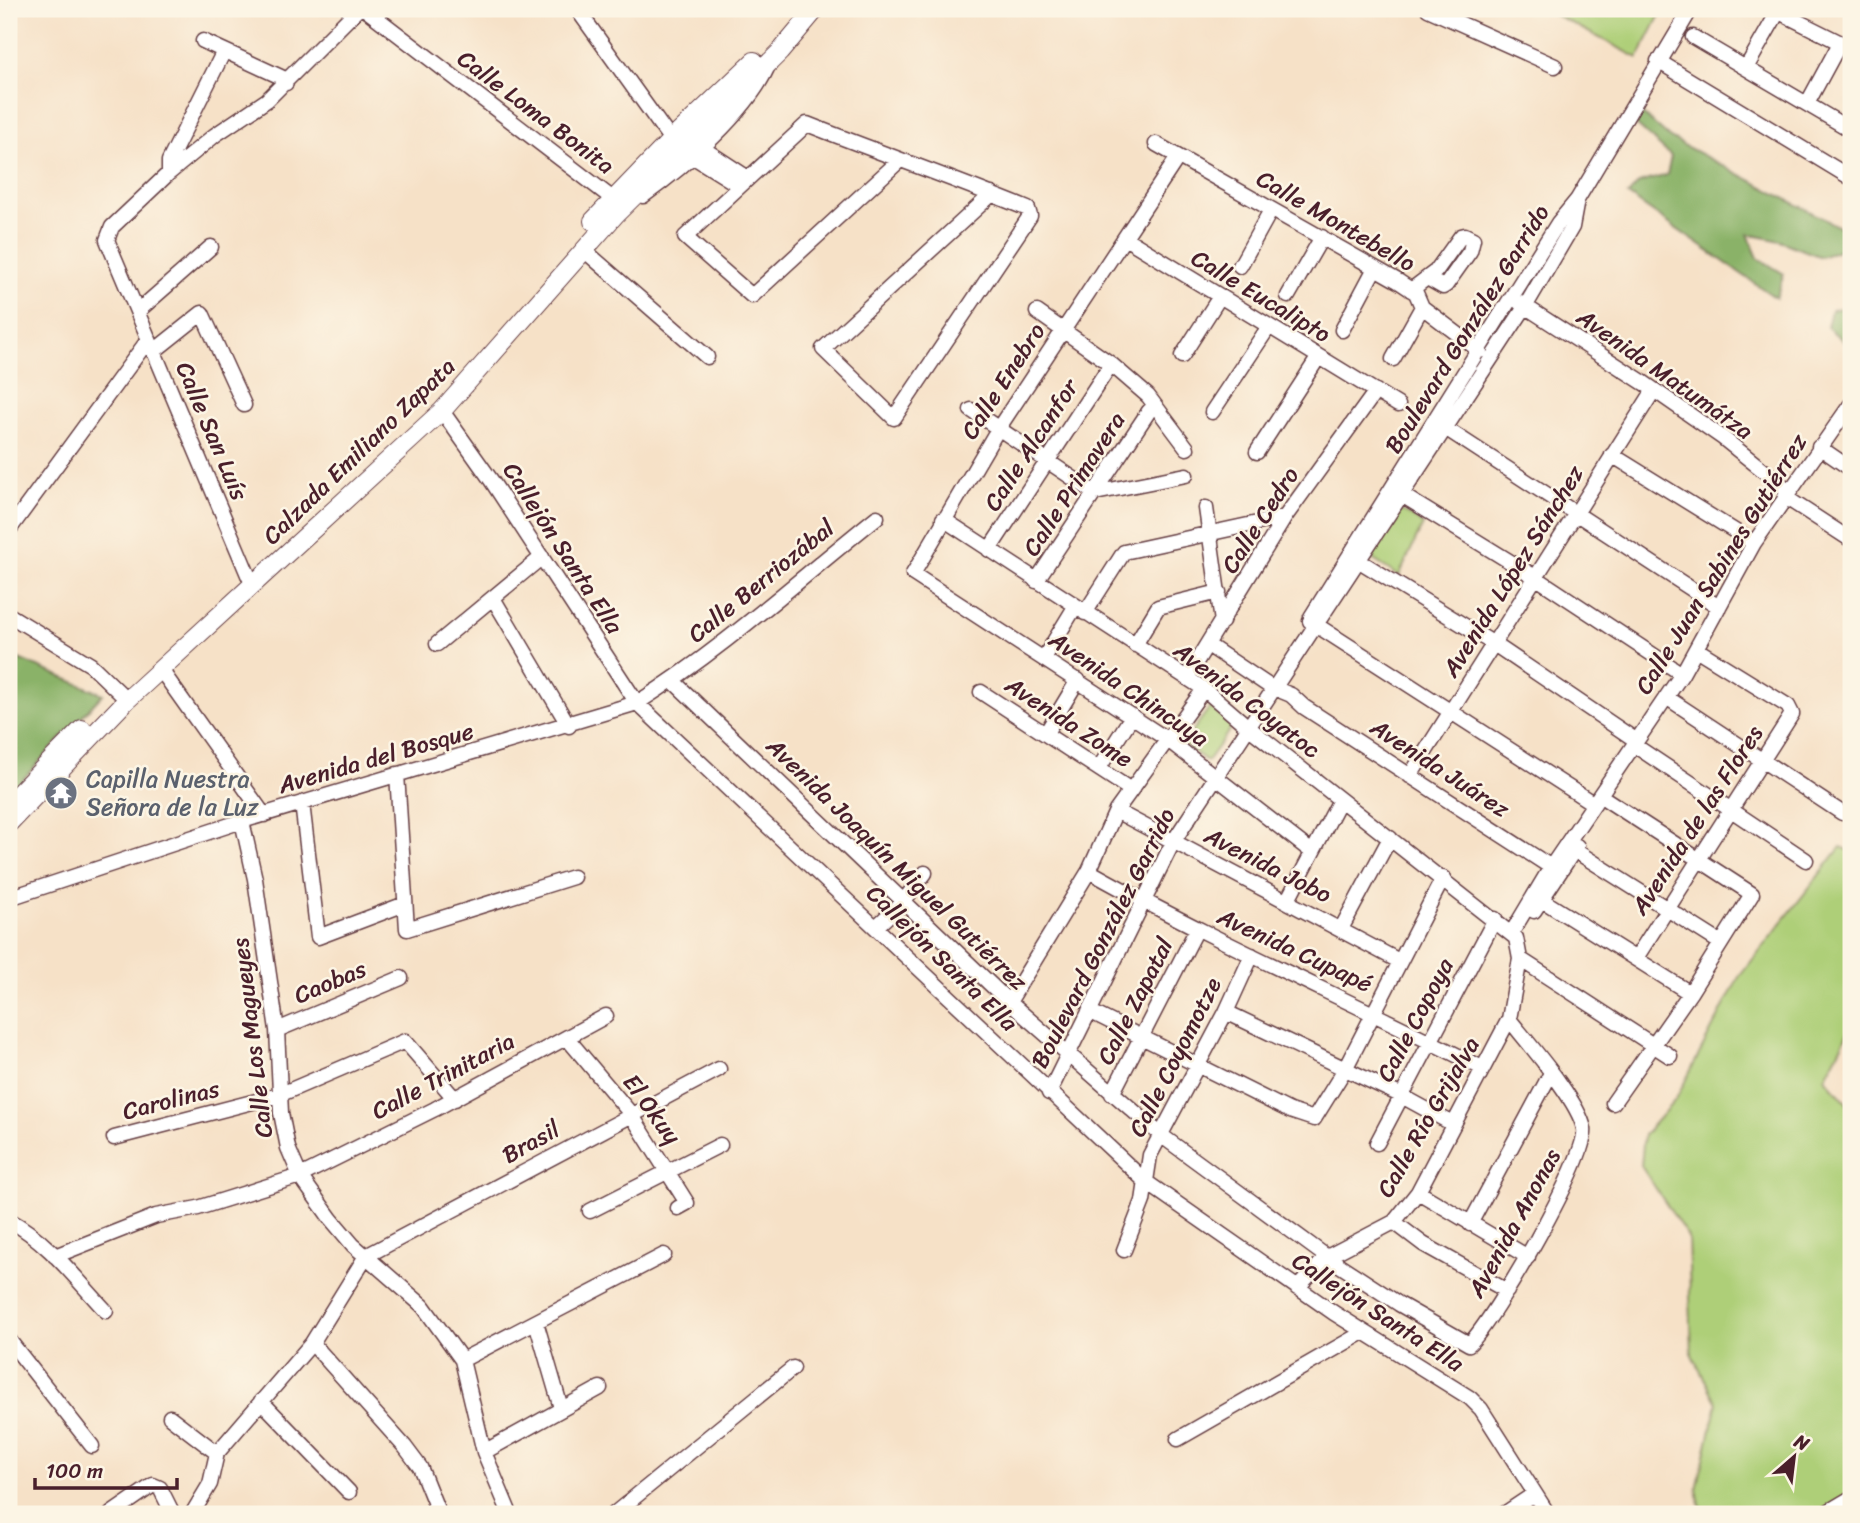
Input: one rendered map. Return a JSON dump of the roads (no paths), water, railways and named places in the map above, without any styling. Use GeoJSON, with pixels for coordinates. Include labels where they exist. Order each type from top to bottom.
{"type":"FeatureCollection","features":[{"type":"Feature","properties":{"kind":"main road","name":"Calzada Emiliano Zapata"},"geometry":{"type":"LineString","coordinates":[[9,803],[43,765],[120,693],[235,596],[410,435],[671,140],[772,44],[801,9]]}},
{"type":"Feature","properties":{"kind":"main road","name":"Calzada Emiliano Zapata"},"geometry":{"type":"LineString","coordinates":[[9,823],[52,775],[162,670],[235,596],[249,578],[410,435],[442,411],[584,250],[614,207],[770,61],[816,9]]}},
{"type":"Feature","properties":{"kind":"street"},"geometry":{"type":"LineString","coordinates":[[169,173],[286,83],[358,9]]}},
{"type":"Feature","properties":{"kind":"street","name":"Calle Loma Bonita"},"geometry":{"type":"LineString","coordinates":[[365,9],[614,207]]}},
{"type":"Feature","properties":{"kind":"street"},"geometry":{"type":"LineString","coordinates":[[577,9],[671,140]]}},
{"type":"Feature","properties":{"kind":"street"},"geometry":{"type":"LineString","coordinates":[[1427,9],[1555,66]]}},
{"type":"Feature","properties":{"kind":"street","name":"Boulevard González Garrido"},"geometry":{"type":"LineString","coordinates":[[1049,1093],[1142,901],[1174,842],[1273,692],[1312,623],[1519,303],[1558,223],[1577,200],[1691,9]]}},
{"type":"Feature","properties":{"kind":"street"},"geometry":{"type":"LineString","coordinates":[[1746,68],[1775,10],[1846,46],[1807,104]]}},
{"type":"Feature","properties":{"kind":"street"},"geometry":{"type":"LineString","coordinates":[[1693,37],[1851,130]]}},
{"type":"Feature","properties":{"kind":"street"},"geometry":{"type":"LineString","coordinates":[[203,41],[281,77],[286,83]]}},
{"type":"Feature","properties":{"kind":"street"},"geometry":{"type":"LineString","coordinates":[[169,173],[169,161],[224,51]]}},
{"type":"Feature","properties":{"kind":"street"},"geometry":{"type":"LineString","coordinates":[[614,207],[672,176],[758,89],[770,61]]}},
{"type":"Feature","properties":{"kind":"street"},"geometry":{"type":"LineString","coordinates":[[1658,61],[1851,178]]}},
{"type":"Feature","properties":{"kind":"street"},"geometry":{"type":"LineString","coordinates":[[899,161],[752,296],[685,237],[807,124],[899,161],[992,194],[1028,209],[1030,216],[894,418],[823,349],[992,194]]}},
{"type":"Feature","properties":{"kind":"street","name":"Calle Montebello"},"geometry":{"type":"LineString","coordinates":[[1156,144],[1411,290],[1421,301],[1422,307],[1480,351]]}},
{"type":"Feature","properties":{"kind":"street"},"geometry":{"type":"LineString","coordinates":[[697,151],[744,182]]}},
{"type":"Feature","properties":{"kind":"street","name":"Calle Enebro"},"geometry":{"type":"LineString","coordinates":[[913,574],[998,429],[1178,157]]}},
{"type":"Feature","properties":{"kind":"street","name":"Calle San Luís"},"geometry":{"type":"LineString","coordinates":[[169,173],[112,227],[107,240],[249,578]]}},
{"type":"Feature","properties":{"kind":"street"},"geometry":{"type":"LineString","coordinates":[[1240,266],[1271,210]]}},
{"type":"Feature","properties":{"kind":"street"},"geometry":{"type":"LineString","coordinates":[[1288,296],[1322,237]]}},
{"type":"Feature","properties":{"kind":"street","name":"Calle Eucalipto"},"geometry":{"type":"LineString","coordinates":[[1125,238],[1268,328],[1398,405]]}},
{"type":"Feature","properties":{"kind":"street"},"geometry":{"type":"LineString","coordinates":[[1411,290],[1423,278],[1429,279],[1457,240]]}},
{"type":"Feature","properties":{"kind":"street"},"geometry":{"type":"LineString","coordinates":[[138,311],[211,247]]}},
{"type":"Feature","properties":{"kind":"street"},"geometry":{"type":"LineString","coordinates":[[584,250],[707,357]]}},
{"type":"Feature","properties":{"kind":"street"},"geometry":{"type":"LineString","coordinates":[[1342,330],[1375,268]]}},
{"type":"Feature","properties":{"kind":"street"},"geometry":{"type":"LineString","coordinates":[[1182,356],[1219,298]]}},
{"type":"Feature","properties":{"kind":"street","name":"Boulevard González Garrido"},"geometry":{"type":"LineString","coordinates":[[1440,425],[1480,351],[1519,303]]}},
{"type":"Feature","properties":{"kind":"street","name":"Avenida Matumátza"},"geometry":{"type":"LineString","coordinates":[[1519,303],[1723,438],[1787,494],[1851,540]]}},
{"type":"Feature","properties":{"kind":"street"},"geometry":{"type":"LineString","coordinates":[[1393,359],[1422,307]]}},
{"type":"Feature","properties":{"kind":"street"},"geometry":{"type":"LineString","coordinates":[[1037,312],[1065,329],[1148,396],[1187,448]]}},
{"type":"Feature","properties":{"kind":"street"},"geometry":{"type":"LineString","coordinates":[[9,530],[151,346],[202,313],[244,405]]}},
{"type":"Feature","properties":{"kind":"street"},"geometry":{"type":"LineString","coordinates":[[1212,412],[1268,328]]}},
{"type":"Feature","properties":{"kind":"street"},"geometry":{"type":"LineString","coordinates":[[1257,452],[1318,358]]}},
{"type":"Feature","properties":{"kind":"street","name":"Calle Alcanfor"},"geometry":{"type":"LineString","coordinates":[[989,550],[1111,364]]}},
{"type":"Feature","properties":{"kind":"street","name":"Avenida López Sánchez"},"geometry":{"type":"LineString","coordinates":[[1410,776],[1654,390]]}},
{"type":"Feature","properties":{"kind":"street","name":"Calle Cedro"},"geometry":{"type":"LineString","coordinates":[[1187,677],[1285,517],[1376,391]]}},
{"type":"Feature","properties":{"kind":"street","name":"Calle Juan Sabines Gutiérrez"},"geometry":{"type":"LineString","coordinates":[[1513,936],[1542,900],[1634,745],[1682,674],[1754,543],[1851,404]]}},
{"type":"Feature","properties":{"kind":"street"},"geometry":{"type":"LineString","coordinates":[[971,410],[1095,493],[1186,475]]}},
{"type":"Feature","properties":{"kind":"street","name":"Callejón Santa Ella"},"geometry":{"type":"LineString","coordinates":[[442,411],[637,703],[1146,1182],[1297,1288],[1470,1398],[1481,1409],[1548,1514]]}},
{"type":"Feature","properties":{"kind":"street","name":"Calle Primavera"},"geometry":{"type":"LineString","coordinates":[[1036,582],[1149,411]]}},
{"type":"Feature","properties":{"kind":"street"},"geometry":{"type":"LineString","coordinates":[[1440,425],[1575,516],[1719,607]]}},
{"type":"Feature","properties":{"kind":"street"},"geometry":{"type":"LineString","coordinates":[[1819,447],[1851,469]]}},
{"type":"Feature","properties":{"kind":"street"},"geometry":{"type":"LineString","coordinates":[[1612,456],[1754,543]]}},
{"type":"Feature","properties":{"kind":"street"},"geometry":{"type":"LineString","coordinates":[[1397,492],[1535,577],[1682,674]]}},
{"type":"Feature","properties":{"kind":"street"},"geometry":{"type":"LineString","coordinates":[[1206,508],[1222,622]]}},
{"type":"Feature","properties":{"kind":"street","name":"Calle Berriozábal"},"geometry":{"type":"LineString","coordinates":[[673,681],[877,517]]}},
{"type":"Feature","properties":{"kind":"street"},"geometry":{"type":"LineString","coordinates":[[1044,658],[1124,552],[1285,517]]}},
{"type":"Feature","properties":{"kind":"street","name":"Avenida Coyatoc"},"geometry":{"type":"LineString","coordinates":[[943,519],[1204,689],[1248,727],[1495,919],[1513,936]]}},
{"type":"Feature","properties":{"kind":"street"},"geometry":{"type":"LineString","coordinates":[[437,644],[542,557]]}},
{"type":"Feature","properties":{"kind":"street"},"geometry":{"type":"LineString","coordinates":[[1355,558],[1494,644],[1634,745],[1806,860]]}},
{"type":"Feature","properties":{"kind":"street","name":"Avenida Chincuya"},"geometry":{"type":"LineString","coordinates":[[913,574],[1168,740],[1312,852]]}},
{"type":"Feature","properties":{"kind":"street"},"geometry":{"type":"LineString","coordinates":[[1135,645],[1158,607],[1219,592]]}},
{"type":"Feature","properties":{"kind":"street"},"geometry":{"type":"LineString","coordinates":[[494,598],[569,726]]}},
{"type":"Feature","properties":{"kind":"street"},"geometry":{"type":"LineString","coordinates":[[9,615],[91,665],[120,693]]}},
{"type":"Feature","properties":{"kind":"street"},"geometry":{"type":"LineString","coordinates":[[1312,623],[1752,894],[1690,993],[1614,1103]]}},
{"type":"Feature","properties":{"kind":"street","name":"Avenida Juárez"},"geometry":{"type":"LineString","coordinates":[[1208,645],[1287,702],[1304,707],[1551,867]]}},
{"type":"Feature","properties":{"kind":"street","name":"Avenida de las Flores"},"geometry":{"type":"LineString","coordinates":[[1636,958],[1792,714],[1788,706],[1696,649]]}},
{"type":"Feature","properties":{"kind":"street"},"geometry":{"type":"LineString","coordinates":[[162,670],[264,815]]}},
{"type":"Feature","properties":{"kind":"street"},"geometry":{"type":"LineString","coordinates":[[1046,733],[1078,680]]}},
{"type":"Feature","properties":{"kind":"street","name":"Avenida del Bosque"},"geometry":{"type":"LineString","coordinates":[[9,898],[243,821],[569,726],[637,703],[673,681]]}},
{"type":"Feature","properties":{"kind":"street","name":"Avenida Joaquín Miguel Gutiérrez"},"geometry":{"type":"LineString","coordinates":[[673,681],[1009,1002],[1162,1136],[1328,1257],[1399,1304],[1469,1344]]}},
{"type":"Feature","properties":{"kind":"street"},"geometry":{"type":"LineString","coordinates":[[1009,1002],[1089,871],[1116,811],[1204,689]]}},
{"type":"Feature","properties":{"kind":"street","name":"Avenida Zome"},"geometry":{"type":"LineString","coordinates":[[981,692],[1131,790]]}},
{"type":"Feature","properties":{"kind":"street"},"geometry":{"type":"LineString","coordinates":[[1666,697],[1842,813]]}},
{"type":"Feature","properties":{"kind":"street"},"geometry":{"type":"LineString","coordinates":[[1099,768],[1132,716]]}},
{"type":"Feature","properties":{"kind":"street"},"geometry":{"type":"LineString","coordinates":[[397,774],[407,929],[573,877]]}},
{"type":"Feature","properties":{"kind":"street"},"geometry":{"type":"LineString","coordinates":[[1287,901],[1340,800]]}},
{"type":"Feature","properties":{"kind":"street","name":"Calle Juan Sabines Gutiérrez"},"geometry":{"type":"LineString","coordinates":[[1513,936],[1551,867],[1600,802]]}},
{"type":"Feature","properties":{"kind":"street"},"geometry":{"type":"LineString","coordinates":[[302,803],[318,937],[405,904]]}},
{"type":"Feature","properties":{"kind":"street","name":"Avenida Jobo"},"geometry":{"type":"LineString","coordinates":[[1116,811],[1399,961]]}},
{"type":"Feature","properties":{"kind":"street","name":"Calle Los Magueyes"},"geometry":{"type":"LineString","coordinates":[[243,821],[255,879],[277,1030],[283,1130],[300,1176],[331,1219],[366,1256],[423,1306],[462,1360],[484,1452],[510,1514]]}},
{"type":"Feature","properties":{"kind":"street"},"geometry":{"type":"LineString","coordinates":[[1342,929],[1390,838]]}},
{"type":"Feature","properties":{"kind":"street"},"geometry":{"type":"LineString","coordinates":[[1574,850],[1721,943]]}},
{"type":"Feature","properties":{"kind":"street","name":"Avenida Cupapé"},"geometry":{"type":"LineString","coordinates":[[1089,871],[1197,929],[1373,1011],[1482,1068]]}},
{"type":"Feature","properties":{"kind":"street"},"geometry":{"type":"LineString","coordinates":[[877,926],[903,902],[925,873]]}},
{"type":"Feature","properties":{"kind":"street"},"geometry":{"type":"LineString","coordinates":[[1089,1011],[1290,1111],[1314,1119],[1345,1069],[1443,878]]}},
{"type":"Feature","properties":{"kind":"street"},"geometry":{"type":"LineString","coordinates":[[1542,900],[1690,993]]}},
{"type":"Feature","properties":{"kind":"street","name":"Calle Copoya"},"geometry":{"type":"LineString","coordinates":[[1377,1143],[1495,919]]}},
{"type":"Feature","properties":{"kind":"street","name":"Calle Zapatal"},"geometry":{"type":"LineString","coordinates":[[1112,1094],[1197,929]]}},
{"type":"Feature","properties":{"kind":"street"},"geometry":{"type":"LineString","coordinates":[[1513,936],[1520,959],[1670,1056]]}},
{"type":"Feature","properties":{"kind":"street","name":"Calle Coyomotze"},"geometry":{"type":"LineString","coordinates":[[1124,1250],[1139,1212],[1150,1155],[1226,1012],[1252,955]]}},
{"type":"Feature","properties":{"kind":"street","name":"Calle Río Grijalva"},"geometry":{"type":"LineString","coordinates":[[1297,1288],[1328,1257],[1394,1222],[1418,1192],[1509,1019],[1515,1002],[1520,959]]}},
{"type":"Feature","properties":{"kind":"street","name":"Caobas"},"geometry":{"type":"LineString","coordinates":[[277,1030],[401,978]]}},
{"type":"Feature","properties":{"kind":"street"},"geometry":{"type":"LineString","coordinates":[[1226,1012],[1400,1095],[1453,1124]]}},
{"type":"Feature","properties":{"kind":"street","name":"Calle Trinitaria"},"geometry":{"type":"LineString","coordinates":[[55,1256],[156,1216],[198,1208],[300,1176],[455,1099],[606,1016]]}},
{"type":"Feature","properties":{"kind":"street"},"geometry":{"type":"LineString","coordinates":[[1470,1224],[1551,1073],[1509,1019]]}},
{"type":"Feature","properties":{"kind":"street","name":"El Okuy"},"geometry":{"type":"LineString","coordinates":[[567,1038],[631,1114],[687,1203],[678,1209]]}},
{"type":"Feature","properties":{"kind":"street","name":"Carolinas"},"geometry":{"type":"LineString","coordinates":[[114,1138],[279,1095],[405,1041],[455,1099]]}},
{"type":"Feature","properties":{"kind":"street","name":"Brasil"},"geometry":{"type":"LineString","coordinates":[[366,1256],[719,1069]]}},
{"type":"Feature","properties":{"kind":"street","name":"Avenida Anonas"},"geometry":{"type":"LineString","coordinates":[[1469,1344],[1528,1257],[1584,1142],[1581,1119],[1551,1073]]}},
{"type":"Feature","properties":{"kind":"street"},"geometry":{"type":"LineString","coordinates":[[590,1211],[720,1145]]}},
{"type":"Feature","properties":{"kind":"street"},"geometry":{"type":"LineString","coordinates":[[1418,1192],[1528,1257]]}},
{"type":"Feature","properties":{"kind":"street"},"geometry":{"type":"LineString","coordinates":[[9,1220],[25,1228],[55,1256],[106,1311]]}},
{"type":"Feature","properties":{"kind":"street"},"geometry":{"type":"LineString","coordinates":[[1394,1222],[1423,1244],[1507,1291]]}},
{"type":"Feature","properties":{"kind":"street"},"geometry":{"type":"LineString","coordinates":[[462,1360],[664,1255]]}},
{"type":"Feature","properties":{"kind":"street"},"geometry":{"type":"LineString","coordinates":[[192,1514],[210,1484],[217,1454],[312,1343],[366,1256]]}},
{"type":"Feature","properties":{"kind":"street"},"geometry":{"type":"LineString","coordinates":[[536,1322],[561,1408]]}},
{"type":"Feature","properties":{"kind":"street"},"geometry":{"type":"LineString","coordinates":[[1178,1439],[1364,1332]]}},
{"type":"Feature","properties":{"kind":"street"},"geometry":{"type":"LineString","coordinates":[[9,1340],[92,1446]]}},
{"type":"Feature","properties":{"kind":"street"},"geometry":{"type":"LineString","coordinates":[[312,1343],[420,1467],[439,1514]]}},
{"type":"Feature","properties":{"kind":"street"},"geometry":{"type":"LineString","coordinates":[[614,1514],[793,1368]]}},
{"type":"Feature","properties":{"kind":"street"},"geometry":{"type":"LineString","coordinates":[[484,1452],[600,1388]]}},
{"type":"Feature","properties":{"kind":"street"},"geometry":{"type":"LineString","coordinates":[[261,1401],[349,1492]]}},
{"type":"Feature","properties":{"kind":"street"},"geometry":{"type":"LineString","coordinates":[[170,1417],[217,1454]]}},
{"type":"Feature","properties":{"kind":"street"},"geometry":{"type":"LineString","coordinates":[[111,1514],[153,1485],[160,1488],[173,1514]]}},
{"type":"Feature","properties":{"kind":"street"},"geometry":{"type":"LineString","coordinates":[[1504,1514],[1535,1494]]}},
{"type":"Feature","properties":{"kind":"street"},"geometry":{"type":"LineString","coordinates":[[1824,1514],[1851,1498]]}},
{"type":"Feature","properties":{"kind":"place","name":"Capilla Nuestra Señora de la Luz"},"geometry":{"type":"Point","coordinates":[61,793]}}]}
